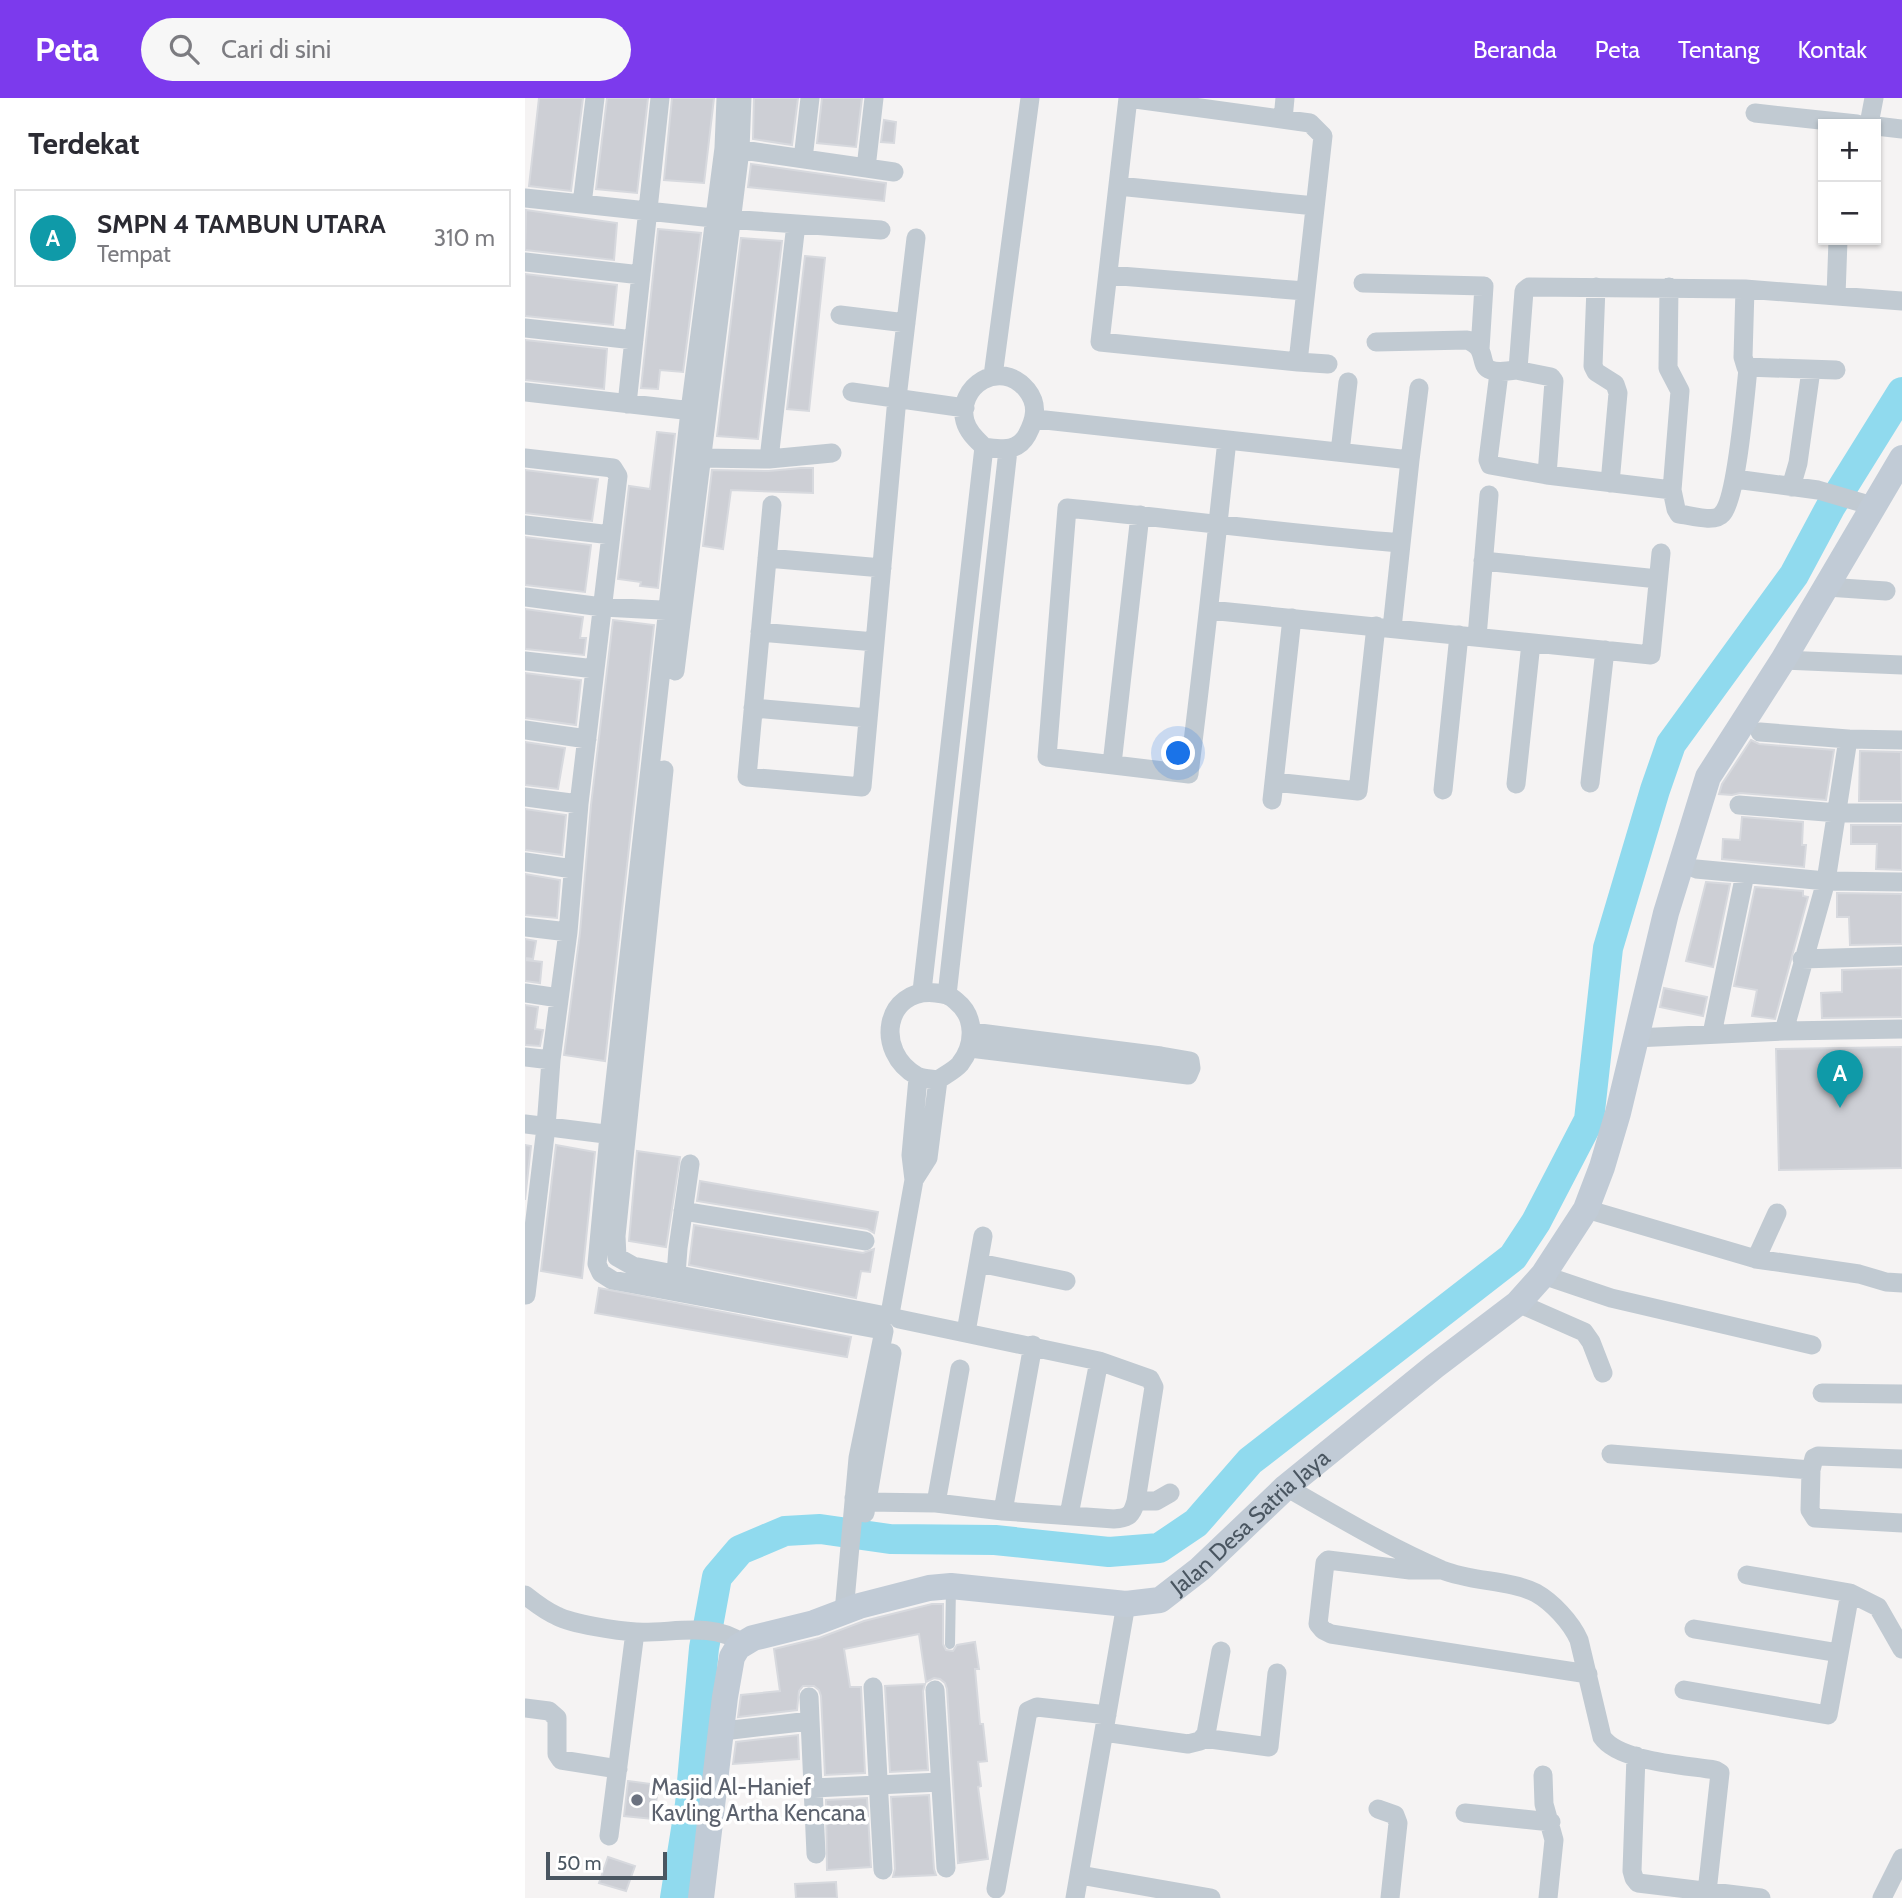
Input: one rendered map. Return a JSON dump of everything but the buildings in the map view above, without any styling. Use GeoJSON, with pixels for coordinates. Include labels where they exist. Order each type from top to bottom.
{"type":"FeatureCollection","features":[{"type":"Feature","properties":{"kind":"street"},"geometry":{"type":"LineString","coordinates":[[582,204],[594,98]]}},
{"type":"Feature","properties":{"kind":"street"},"geometry":{"type":"LineString","coordinates":[[628,404],[660,98]]}},
{"type":"Feature","properties":{"kind":"street"},"geometry":{"type":"LineString","coordinates":[[726,98],[732,149]]}},
{"type":"Feature","properties":{"kind":"street"},"geometry":{"type":"LineString","coordinates":[[742,98],[703,318],[698,412],[618,1135],[596,1259],[601,1273],[612,1280],[676,1283],[890,1323],[966,1332],[1099,1361],[1150,1379],[1154,1383],[1136,1501],[1132,1513],[1125,1518],[1003,1511],[936,1503],[859,1506]]}},
{"type":"Feature","properties":{"kind":"street"},"geometry":{"type":"LineString","coordinates":[[803,159],[810,98]]}},
{"type":"Feature","properties":{"kind":"street"},"geometry":{"type":"LineString","coordinates":[[866,168],[874,98]]}},
{"type":"Feature","properties":{"kind":"street"},"geometry":{"type":"LineString","coordinates":[[993,376],[1030,98]]}},
{"type":"Feature","properties":{"kind":"street"},"geometry":{"type":"LineString","coordinates":[[1298,362],[1323,136],[1310,123],[1128,98],[1100,342],[1298,362],[1328,364]]}},
{"type":"Feature","properties":{"kind":"street"},"geometry":{"type":"LineString","coordinates":[[1283,119],[1285,98]]}},
{"type":"Feature","properties":{"kind":"street"},"geometry":{"type":"LineString","coordinates":[[1870,119],[1874,98]]}},
{"type":"Feature","properties":{"kind":"street"},"geometry":{"type":"LineString","coordinates":[[1755,113],[1818,120]]}},
{"type":"Feature","properties":{"kind":"street"},"geometry":{"type":"LineString","coordinates":[[1881,127],[1902,129]]}},
{"type":"Feature","properties":{"kind":"street"},"geometry":{"type":"LineString","coordinates":[[732,149],[894,172]]}},
{"type":"Feature","properties":{"kind":"street"},"geometry":{"type":"LineString","coordinates":[[1118,186],[1315,206]]}},
{"type":"Feature","properties":{"kind":"street"},"geometry":{"type":"LineString","coordinates":[[525,198],[722,218],[881,230]]}},
{"type":"Feature","properties":{"kind":"street"},"geometry":{"type":"LineString","coordinates":[[769,459],[796,224]]}},
{"type":"Feature","properties":{"kind":"street"},"geometry":{"type":"LineString","coordinates":[[772,505],[747,777],[862,787],[897,398],[916,238]]}},
{"type":"Feature","properties":{"kind":"street"},"geometry":{"type":"LineString","coordinates":[[1836,296],[1838,245]]}},
{"type":"Feature","properties":{"kind":"street"},"geometry":{"type":"LineString","coordinates":[[525,262],[641,275]]}},
{"type":"Feature","properties":{"kind":"street"},"geometry":{"type":"LineString","coordinates":[[1108,275],[1305,291]]}},
{"type":"Feature","properties":{"kind":"street"},"geometry":{"type":"LineString","coordinates":[[1363,283],[1484,286],[1480,349],[1484,366],[1487,370],[1551,377],[1553,381],[1547,475]]}},
{"type":"Feature","properties":{"kind":"street"},"geometry":{"type":"LineString","coordinates":[[1507,372],[1518,369],[1525,289],[1529,287],[1745,289],[1902,301]]}},
{"type":"Feature","properties":{"kind":"street"},"geometry":{"type":"LineString","coordinates":[[1595,287],[1593,366],[1596,372],[1615,384],[1618,390],[1609,484]]}},
{"type":"Feature","properties":{"kind":"street"},"geometry":{"type":"LineString","coordinates":[[1669,287],[1668,368],[1681,391],[1672,490],[1674,504],[1679,514],[1715,518],[1724,513],[1735,479],[1748,369],[1742,357],[1745,289]]}},
{"type":"Feature","properties":{"kind":"street"},"geometry":{"type":"LineString","coordinates":[[839,315],[907,323]]}},
{"type":"Feature","properties":{"kind":"street"},"geometry":{"type":"LineString","coordinates":[[525,328],[634,340]]}},
{"type":"Feature","properties":{"kind":"street"},"geometry":{"type":"LineString","coordinates":[[1376,342],[1467,340],[1476,343],[1480,349]]}},
{"type":"Feature","properties":{"kind":"street"},"geometry":{"type":"LineString","coordinates":[[1748,369],[1836,370]]}},
{"type":"Feature","properties":{"kind":"street"},"geometry":{"type":"LineString","coordinates":[[1791,487],[1798,463],[1811,370]]}},
{"type":"Feature","properties":{"kind":"street"},"geometry":{"type":"LineString","coordinates":[[1507,372],[1489,463],[1493,467],[1672,490]]}},
{"type":"Feature","properties":{"kind":"street"},"geometry":{"type":"LineString","coordinates":[[993,376],[1018,379],[1032,397],[1036,419],[1023,443],[1008,450],[984,447],[971,434],[964,419],[966,398],[981,380],[993,376]]}},
{"type":"Feature","properties":{"kind":"street"},"geometry":{"type":"LineString","coordinates":[[1340,453],[1349,382]]}},
{"type":"Feature","properties":{"kind":"street"},"geometry":{"type":"LineString","coordinates":[[1292,618],[1273,791],[1358,791],[1384,627],[1401,543],[1419,388]]}},
{"type":"Feature","properties":{"kind":"street"},"geometry":{"type":"LineString","coordinates":[[525,392],[698,412]]}},
{"type":"Feature","properties":{"kind":"street"},"geometry":{"type":"LineString","coordinates":[[852,392],[965,408]]}},
{"type":"Feature","properties":{"kind":"street"},"geometry":{"type":"LineString","coordinates":[[676,610],[701,458],[698,412]]}},
{"type":"Feature","properties":{"kind":"street"},"geometry":{"type":"LineString","coordinates":[[1036,419],[1410,460]]}},
{"type":"Feature","properties":{"kind":"street"},"geometry":{"type":"LineString","coordinates":[[1227,440],[1218,525],[1209,610],[1189,774],[1047,757],[1067,508],[1140,515],[1218,525],[1309,536],[1401,543]]}},
{"type":"Feature","properties":{"kind":"street"},"geometry":{"type":"LineString","coordinates":[[922,991],[984,447]]}},
{"type":"Feature","properties":{"kind":"street"},"geometry":{"type":"LineString","coordinates":[[947,995],[1008,450]]}},
{"type":"Feature","properties":{"kind":"street"},"geometry":{"type":"LineString","coordinates":[[701,458],[769,459],[832,453]]}},
{"type":"Feature","properties":{"kind":"street"},"geometry":{"type":"LineString","coordinates":[[525,458],[615,469],[618,476],[579,804],[568,932],[551,1059],[546,1127],[526,1295]]}},
{"type":"Feature","properties":{"kind":"street","name":"Jalan Desa Satria Jaya"},"geometry":{"type":"LineString","coordinates":[[734,1638],[929,1588],[951,1586],[1126,1604],[1152,1602],[1179,1588],[1286,1486],[1518,1303],[1543,1275],[1586,1209],[1602,1167],[1618,1113],[1670,899],[1708,777],[1783,660],[1902,458]]}},
{"type":"Feature","properties":{"kind":"street"},"geometry":{"type":"LineString","coordinates":[[1735,479],[1818,491],[1873,506]]}},
{"type":"Feature","properties":{"kind":"street"},"geometry":{"type":"LineString","coordinates":[[1443,790],[1483,561],[1489,495]]}},
{"type":"Feature","properties":{"kind":"street"},"geometry":{"type":"LineString","coordinates":[[1112,764],[1140,515]]}},
{"type":"Feature","properties":{"kind":"street"},"geometry":{"type":"LineString","coordinates":[[525,525],[611,535]]}},
{"type":"Feature","properties":{"kind":"street"},"geometry":{"type":"LineString","coordinates":[[1209,610],[1651,655],[1661,553]]}},
{"type":"Feature","properties":{"kind":"street"},"geometry":{"type":"LineString","coordinates":[[767,558],[882,568]]}},
{"type":"Feature","properties":{"kind":"street"},"geometry":{"type":"LineString","coordinates":[[1483,561],[1658,579]]}},
{"type":"Feature","properties":{"kind":"street"},"geometry":{"type":"LineString","coordinates":[[1827,587],[1886,591]]}},
{"type":"Feature","properties":{"kind":"street"},"geometry":{"type":"LineString","coordinates":[[525,597],[602,607],[676,610]]}},
{"type":"Feature","properties":{"kind":"street"},"geometry":{"type":"LineString","coordinates":[[760,632],[875,642]]}},
{"type":"Feature","properties":{"kind":"street"},"geometry":{"type":"LineString","coordinates":[[1516,785],[1531,643]]}},
{"type":"Feature","properties":{"kind":"street"},"geometry":{"type":"LineString","coordinates":[[1590,782],[1605,650]]}},
{"type":"Feature","properties":{"kind":"street"},"geometry":{"type":"LineString","coordinates":[[1783,660],[1902,665]]}},
{"type":"Feature","properties":{"kind":"street"},"geometry":{"type":"LineString","coordinates":[[525,661],[595,669]]}},
{"type":"Feature","properties":{"kind":"street"},"geometry":{"type":"LineString","coordinates":[[753,708],[868,718]]}},
{"type":"Feature","properties":{"kind":"street"},"geometry":{"type":"LineString","coordinates":[[525,730],[587,739]]}},
{"type":"Feature","properties":{"kind":"street"},"geometry":{"type":"LineString","coordinates":[[1760,732],[1902,740]]}},
{"type":"Feature","properties":{"kind":"street"},"geometry":{"type":"LineString","coordinates":[[1784,1031],[1802,958],[1826,881],[1848,738]]}},
{"type":"Feature","properties":{"kind":"street"},"geometry":{"type":"LineString","coordinates":[[525,797],[579,804]]}},
{"type":"Feature","properties":{"kind":"street"},"geometry":{"type":"LineString","coordinates":[[1739,805],[1838,813],[1902,813]]}},
{"type":"Feature","properties":{"kind":"street"},"geometry":{"type":"LineString","coordinates":[[525,862],[573,869]]}},
{"type":"Feature","properties":{"kind":"street"},"geometry":{"type":"LineString","coordinates":[[1696,869],[1826,881],[1902,882]]}},
{"type":"Feature","properties":{"kind":"street"},"geometry":{"type":"LineString","coordinates":[[1712,1034],[1745,874]]}},
{"type":"Feature","properties":{"kind":"street"},"geometry":{"type":"LineString","coordinates":[[525,927],[568,932]]}},
{"type":"Feature","properties":{"kind":"street"},"geometry":{"type":"LineString","coordinates":[[1802,958],[1902,956]]}},
{"type":"Feature","properties":{"kind":"street"},"geometry":{"type":"LineString","coordinates":[[922,991],[947,995],[958,1002],[967,1014],[971,1040],[959,1066],[938,1080],[918,1078],[898,1060],[889,1042],[889,1023],[899,1005],[922,991]]}},
{"type":"Feature","properties":{"kind":"street"},"geometry":{"type":"LineString","coordinates":[[525,993],[559,998]]}},
{"type":"Feature","properties":{"kind":"street"},"geometry":{"type":"LineString","coordinates":[[1635,1038],[1902,1029]]}},
{"type":"Feature","properties":{"kind":"street"},"geometry":{"type":"LineString","coordinates":[[971,1040],[1161,1056],[1190,1061],[1191,1068],[1188,1075],[971,1040]]}},
{"type":"Feature","properties":{"kind":"street"},"geometry":{"type":"LineString","coordinates":[[525,1057],[551,1059]]}},
{"type":"Feature","properties":{"kind":"street"},"geometry":{"type":"LineString","coordinates":[[851,1609],[859,1506],[914,1180],[911,1155],[918,1078]]}},
{"type":"Feature","properties":{"kind":"street"},"geometry":{"type":"LineString","coordinates":[[914,1180],[928,1158],[938,1080]]}},
{"type":"Feature","properties":{"kind":"street"},"geometry":{"type":"LineString","coordinates":[[525,1124],[618,1135]]}},
{"type":"Feature","properties":{"kind":"street"},"geometry":{"type":"LineString","coordinates":[[618,1135],[615,1243],[617,1256],[621,1261],[676,1283]]}},
{"type":"Feature","properties":{"kind":"street"},"geometry":{"type":"LineString","coordinates":[[676,1283],[690,1164]]}},
{"type":"Feature","properties":{"kind":"street"},"geometry":{"type":"LineString","coordinates":[[1586,1209],[1756,1258],[1902,1283]]}},
{"type":"Feature","properties":{"kind":"street"},"geometry":{"type":"LineString","coordinates":[[683,1211],[865,1241]]}},
{"type":"Feature","properties":{"kind":"street"},"geometry":{"type":"LineString","coordinates":[[1756,1258],[1777,1213]]}},
{"type":"Feature","properties":{"kind":"street"},"geometry":{"type":"LineString","coordinates":[[966,1332],[983,1236]]}},
{"type":"Feature","properties":{"kind":"street"},"geometry":{"type":"LineString","coordinates":[[612,1280],[621,1261]]}},
{"type":"Feature","properties":{"kind":"street"},"geometry":{"type":"LineString","coordinates":[[979,1263],[1066,1281]]}},
{"type":"Feature","properties":{"kind":"street"},"geometry":{"type":"LineString","coordinates":[[1543,1275],[1612,1298],[1812,1345]]}},
{"type":"Feature","properties":{"kind":"street"},"geometry":{"type":"LineString","coordinates":[[1518,1303],[1584,1332],[1604,1373]]}},
{"type":"Feature","properties":{"kind":"street"},"geometry":{"type":"LineString","coordinates":[[1003,1511],[1033,1345]]}},
{"type":"Feature","properties":{"kind":"street"},"geometry":{"type":"LineString","coordinates":[[1069,1515],[1099,1361]]}},
{"type":"Feature","properties":{"kind":"street"},"geometry":{"type":"LineString","coordinates":[[936,1503],[960,1369]]}},
{"type":"Feature","properties":{"kind":"street"},"geometry":{"type":"LineString","coordinates":[[1822,1393],[1902,1394]]}},
{"type":"Feature","properties":{"kind":"street"},"geometry":{"type":"LineString","coordinates":[[1611,1454],[1811,1470]]}},
{"type":"Feature","properties":{"kind":"street"},"geometry":{"type":"LineString","coordinates":[[1902,1459],[1814,1458],[1809,1510],[1815,1518],[1902,1523]]}},
{"type":"Feature","properties":{"kind":"street"},"geometry":{"type":"LineString","coordinates":[[1286,1486],[1355,1526],[1441,1569],[1483,1582],[1524,1588],[1539,1595],[1576,1632],[1602,1737],[1607,1745],[1614,1750],[1636,1756],[1716,1770],[1720,1773],[1707,1892]]}},
{"type":"Feature","properties":{"kind":"street"},"geometry":{"type":"LineString","coordinates":[[1136,1501],[1156,1501],[1170,1493]]}},
{"type":"Feature","properties":{"kind":"street"},"geometry":{"type":"LineString","coordinates":[[1441,1569],[1410,1570],[1328,1560],[1325,1563],[1318,1624],[1331,1633],[1588,1674]]}},
{"type":"Feature","properties":{"kind":"street"},"geometry":{"type":"LineString","coordinates":[[1747,1575],[1850,1593],[1878,1607],[1902,1649]]}},
{"type":"Feature","properties":{"kind":"street"},"geometry":{"type":"LineString","coordinates":[[1684,1690],[1828,1715],[1850,1593]]}},
{"type":"Feature","properties":{"kind":"street"},"geometry":{"type":"LineString","coordinates":[[525,1595],[559,1618],[635,1632],[696,1630],[734,1638],[701,1898]]}},
{"type":"Feature","properties":{"kind":"street"},"geometry":{"type":"LineString","coordinates":[[1075,1898],[1126,1604]]}},
{"type":"Feature","properties":{"kind":"street"},"geometry":{"type":"LineString","coordinates":[[1694,1629],[1839,1653]]}},
{"type":"Feature","properties":{"kind":"street"},"geometry":{"type":"LineString","coordinates":[[609,1836],[635,1632]]}},
{"type":"Feature","properties":{"kind":"street"},"geometry":{"type":"LineString","coordinates":[[996,1889],[1027,1713],[1037,1707],[1188,1744],[1197,1742],[1206,1734],[1221,1651]]}},
{"type":"Feature","properties":{"kind":"street"},"geometry":{"type":"LineString","coordinates":[[1203,1738],[1269,1747],[1276,1673]]}},
{"type":"Feature","properties":{"kind":"street"},"geometry":{"type":"LineString","coordinates":[[873,1688],[883,1870]]}},
{"type":"Feature","properties":{"kind":"street"},"geometry":{"type":"LineString","coordinates":[[935,1690],[946,1868]]}},
{"type":"Feature","properties":{"kind":"street"},"geometry":{"type":"LineString","coordinates":[[809,1697],[816,1854]]}},
{"type":"Feature","properties":{"kind":"street"},"geometry":{"type":"LineString","coordinates":[[525,1708],[549,1711],[557,1718],[557,1754],[561,1760],[618,1769]]}},
{"type":"Feature","properties":{"kind":"street"},"geometry":{"type":"LineString","coordinates":[[723,1731],[810,1721]]}},
{"type":"Feature","properties":{"kind":"street"},"geometry":{"type":"LineString","coordinates":[[1636,1756],[1634,1878],[1638,1883],[1761,1898]]}},
{"type":"Feature","properties":{"kind":"street"},"geometry":{"type":"LineString","coordinates":[[1543,1776],[1544,1804],[1551,1822],[1554,1846],[1548,1898]]}},
{"type":"Feature","properties":{"kind":"street"},"geometry":{"type":"LineString","coordinates":[[814,1788],[940,1782]]}},
{"type":"Feature","properties":{"kind":"street"},"geometry":{"type":"LineString","coordinates":[[1378,1809],[1395,1815],[1398,1824],[1390,1898]]}},
{"type":"Feature","properties":{"kind":"street"},"geometry":{"type":"LineString","coordinates":[[1465,1813],[1551,1822]]}},
{"type":"Feature","properties":{"kind":"street"},"geometry":{"type":"LineString","coordinates":[[1882,1898],[1902,1858]]}},
{"type":"Feature","properties":{"kind":"street"},"geometry":{"type":"LineString","coordinates":[[1080,1875],[1211,1898]]}},
{"type":"Feature","properties":{"kind":"lane"},"geometry":{"type":"LineString","coordinates":[[950,1644],[951,1586]]}},
{"type":"Feature","properties":{"kind":"waterway"},"geometry":{"type":"LineString","coordinates":[[675,1898],[690,1804],[704,1648],[717,1577],[740,1550],[785,1531],[820,1529],[890,1539],[995,1540],[1109,1552],[1159,1548],[1196,1523],[1250,1461],[1513,1257],[1536,1222],[1589,1120],[1608,948],[1671,744],[1794,575],[1831,506],[1902,392]]}},
{"type":"Feature","properties":{"kind":"place","name":"SMPN 4 TAMBUN UTARA"},"geometry":{"type":"Point","coordinates":[1840,1108]}},
{"type":"Feature","properties":{"kind":"place","name":"Masjid Al-Hanief Kavling Artha Kencana"},"geometry":{"type":"Point","coordinates":[637,1800]}}]}
